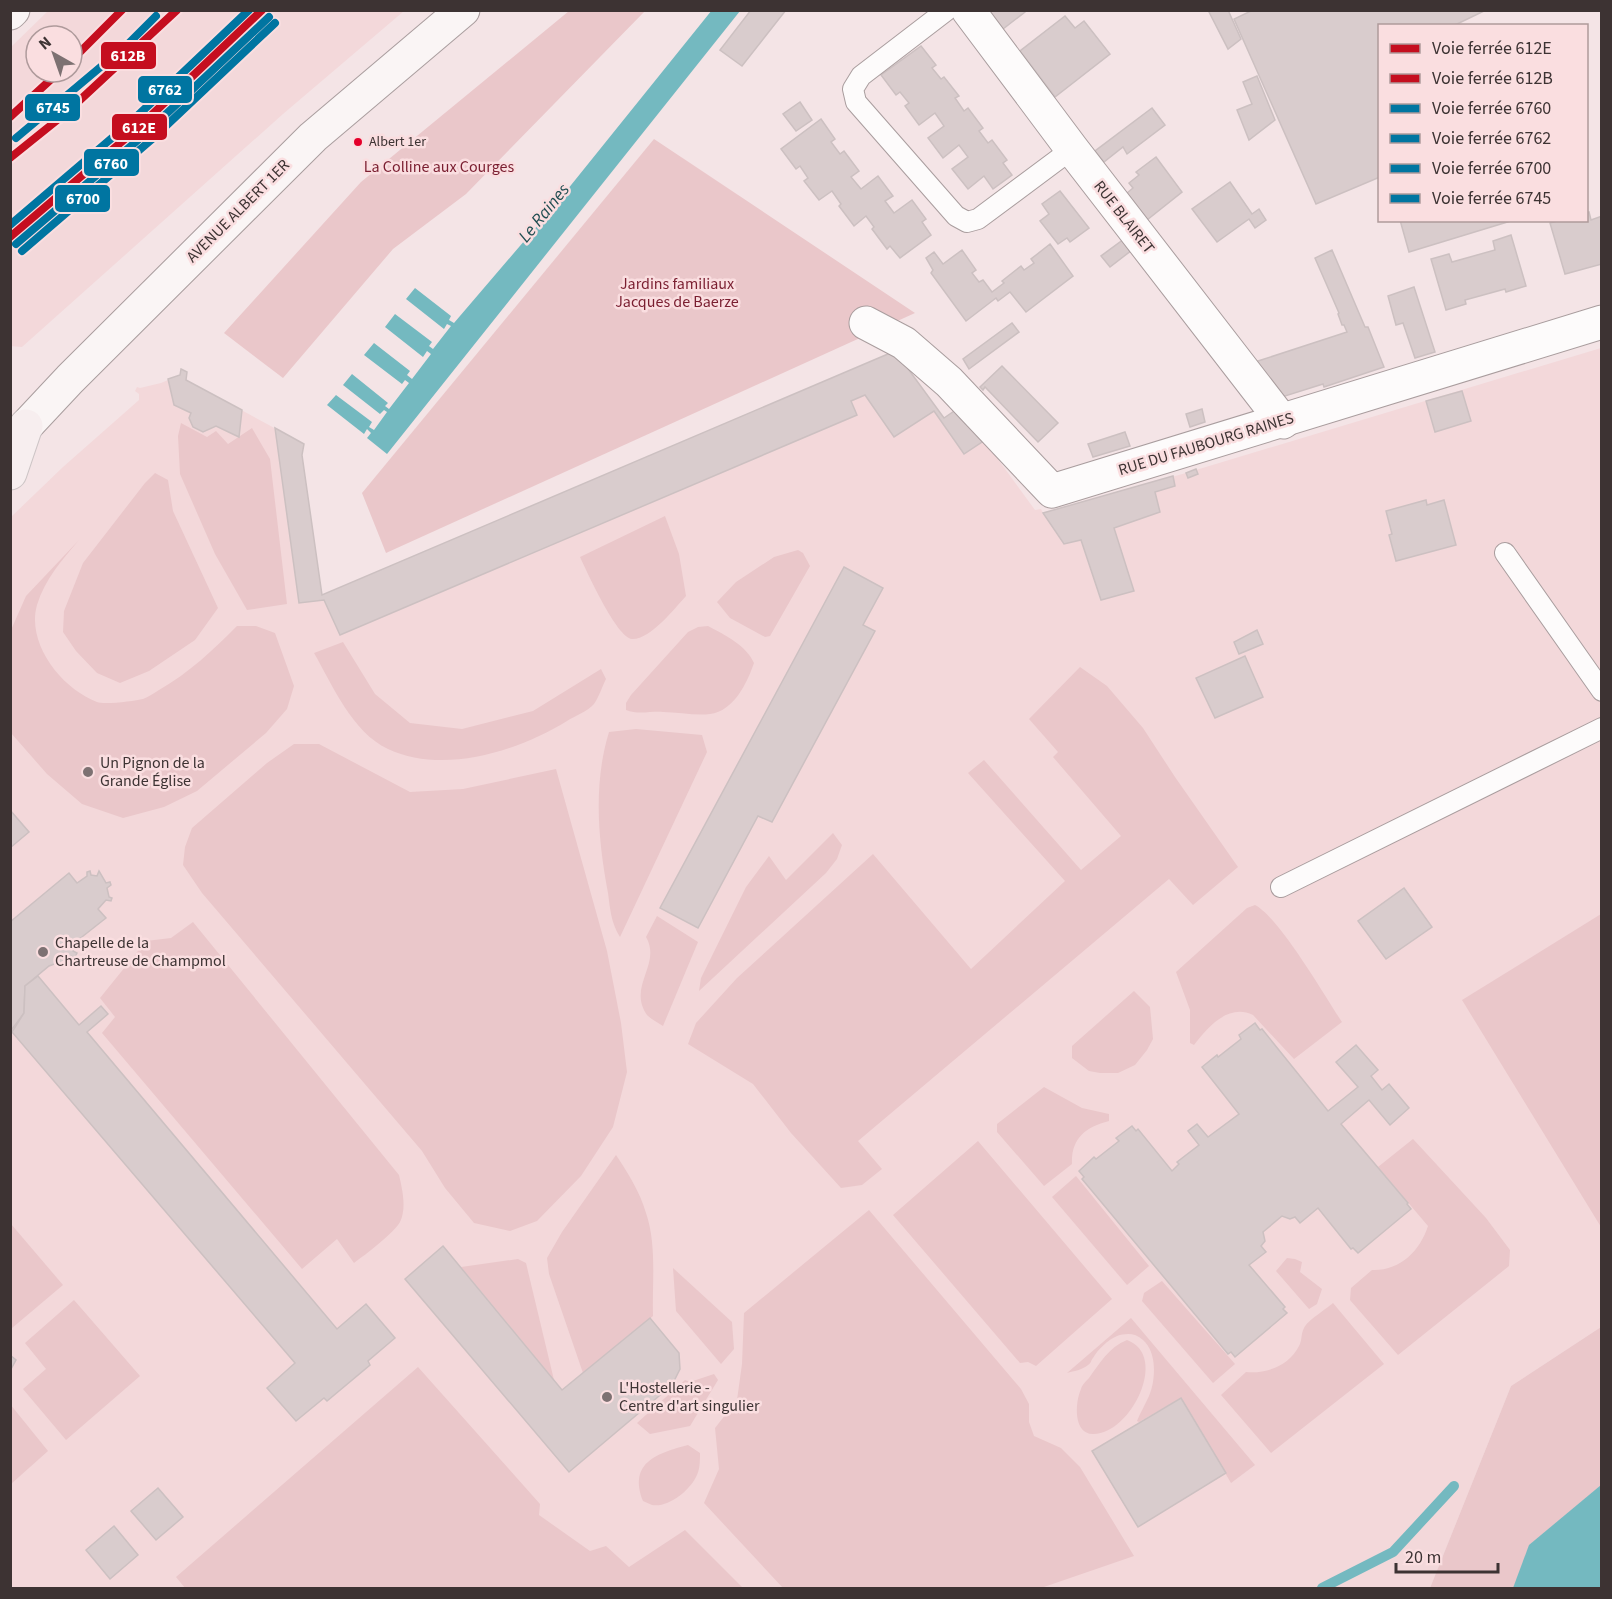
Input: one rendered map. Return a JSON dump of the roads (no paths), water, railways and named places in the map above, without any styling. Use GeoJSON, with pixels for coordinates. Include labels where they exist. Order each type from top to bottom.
{"type":"FeatureCollection","features":[{"type":"Feature","properties":{"kind":"main road","name":"AVENUE ALBERT 1ER"},"geometry":{"type":"LineString","coordinates":[[10,473],[16,423],[70,379],[313,137],[463,10]]}},
{"type":"Feature","properties":{"kind":"street","name":"RUE BLAIRET"},"geometry":{"type":"LineString","coordinates":[[968,10],[1282,422]]}},
{"type":"Feature","properties":{"kind":"street","name":"RUE DU FAUBOURG RAINES"},"geometry":{"type":"LineString","coordinates":[[866,323],[904,342],[949,382],[1053,491],[1602,322]]}},
{"type":"Feature","properties":{"kind":"lane"},"geometry":{"type":"LineString","coordinates":[[947,10],[861,76],[853,89],[856,102],[956,216],[967,222],[978,219],[1072,149]]}},
{"type":"Feature","properties":{"kind":"lane"},"geometry":{"type":"LineString","coordinates":[[1505,553],[1602,690]]}},
{"type":"Feature","properties":{"kind":"lane"},"geometry":{"type":"LineString","coordinates":[[1281,887],[1602,728]]}},
{"type":"Feature","properties":{"kind":"water"},"geometry":{"type":"Polygon","coordinates":[[[712,10],[740,11],[387,454],[367,438],[371,433],[367,429],[364,434],[327,405],[336,395],[372,422],[369,427],[374,430],[387,412],[384,410],[380,414],[343,385],[352,374],[388,403],[385,406],[389,409],[409,383],[405,380],[402,384],[364,355],[374,343],[410,371],[407,375],[412,379],[431,354],[427,351],[423,357],[385,327],[395,314],[432,342],[429,346],[433,349],[451,326],[447,324],[444,329],[406,299],[415,288],[451,316],[449,320],[454,323],[555,205],[712,10]]]}},
{"type":"Feature","properties":{"kind":"water"},"geometry":{"type":"Polygon","coordinates":[[[1601,1485],[1601,1588],[1513,1588],[1529,1545],[1601,1485]]]}},
{"type":"Feature","properties":{"kind":"waterway"},"geometry":{"type":"LineString","coordinates":[[1322,1588],[1393,1552],[1454,1486]]}},
{"type":"Feature","properties":{"kind":"rail line","name":"612E"},"geometry":{"type":"LineString","coordinates":[[84,48],[122,10]]}},
{"type":"Feature","properties":{"kind":"rail line","name":"612B"},"geometry":{"type":"LineString","coordinates":[[10,158],[66,113],[177,10]]}},
{"type":"Feature","properties":{"kind":"rail line","name":"6762"},"geometry":{"type":"LineString","coordinates":[[10,225],[133,120],[249,10]]}},
{"type":"Feature","properties":{"kind":"rail line","name":"612E"},"geometry":{"type":"LineString","coordinates":[[10,237],[139,127],[262,10]]}},
{"type":"Feature","properties":{"kind":"rail line","name":"6745"},"geometry":{"type":"LineString","coordinates":[[16,138],[128,44],[156,16]]}},
{"type":"Feature","properties":{"kind":"rail line","name":"6760"},"geometry":{"type":"LineString","coordinates":[[16,244],[145,134],[269,17]]}},
{"type":"Feature","properties":{"kind":"rail line","name":"6700"},"geometry":{"type":"LineString","coordinates":[[22,251],[151,140],[275,23]]}},
{"type":"Feature","properties":{"kind":"rail line","name":"612E"},"geometry":{"type":"LineString","coordinates":[[10,117],[46,84]]}},
{"type":"Feature","properties":{"kind":"place","name":"Albert 1er"},"geometry":{"type":"Point","coordinates":[358,142]}},
{"type":"Feature","properties":{"kind":"place","name":"Un Pignon de la Grande Église"},"geometry":{"type":"Point","coordinates":[88,772]}},
{"type":"Feature","properties":{"kind":"place","name":"Chapelle de la Chartreuse de Champmol"},"geometry":{"type":"Point","coordinates":[43,952]}},
{"type":"Feature","properties":{"kind":"place","name":"L'Hostellerie - Centre d'art singulier"},"geometry":{"type":"Point","coordinates":[607,1397]}},
{"type":"Feature","properties":{"kind":"park label","name":"La Colline aux Courges"},"geometry":{"type":"Point","coordinates":[439,167]}},
{"type":"Feature","properties":{"kind":"park label","name":"Jardins familiaux Jacques de Baerze"},"geometry":{"type":"Point","coordinates":[677,293]}},
{"type":"Feature","properties":{"kind":"water label","name":"Le Raines"},"geometry":{"type":"Point","coordinates":[544,213]}}]}
